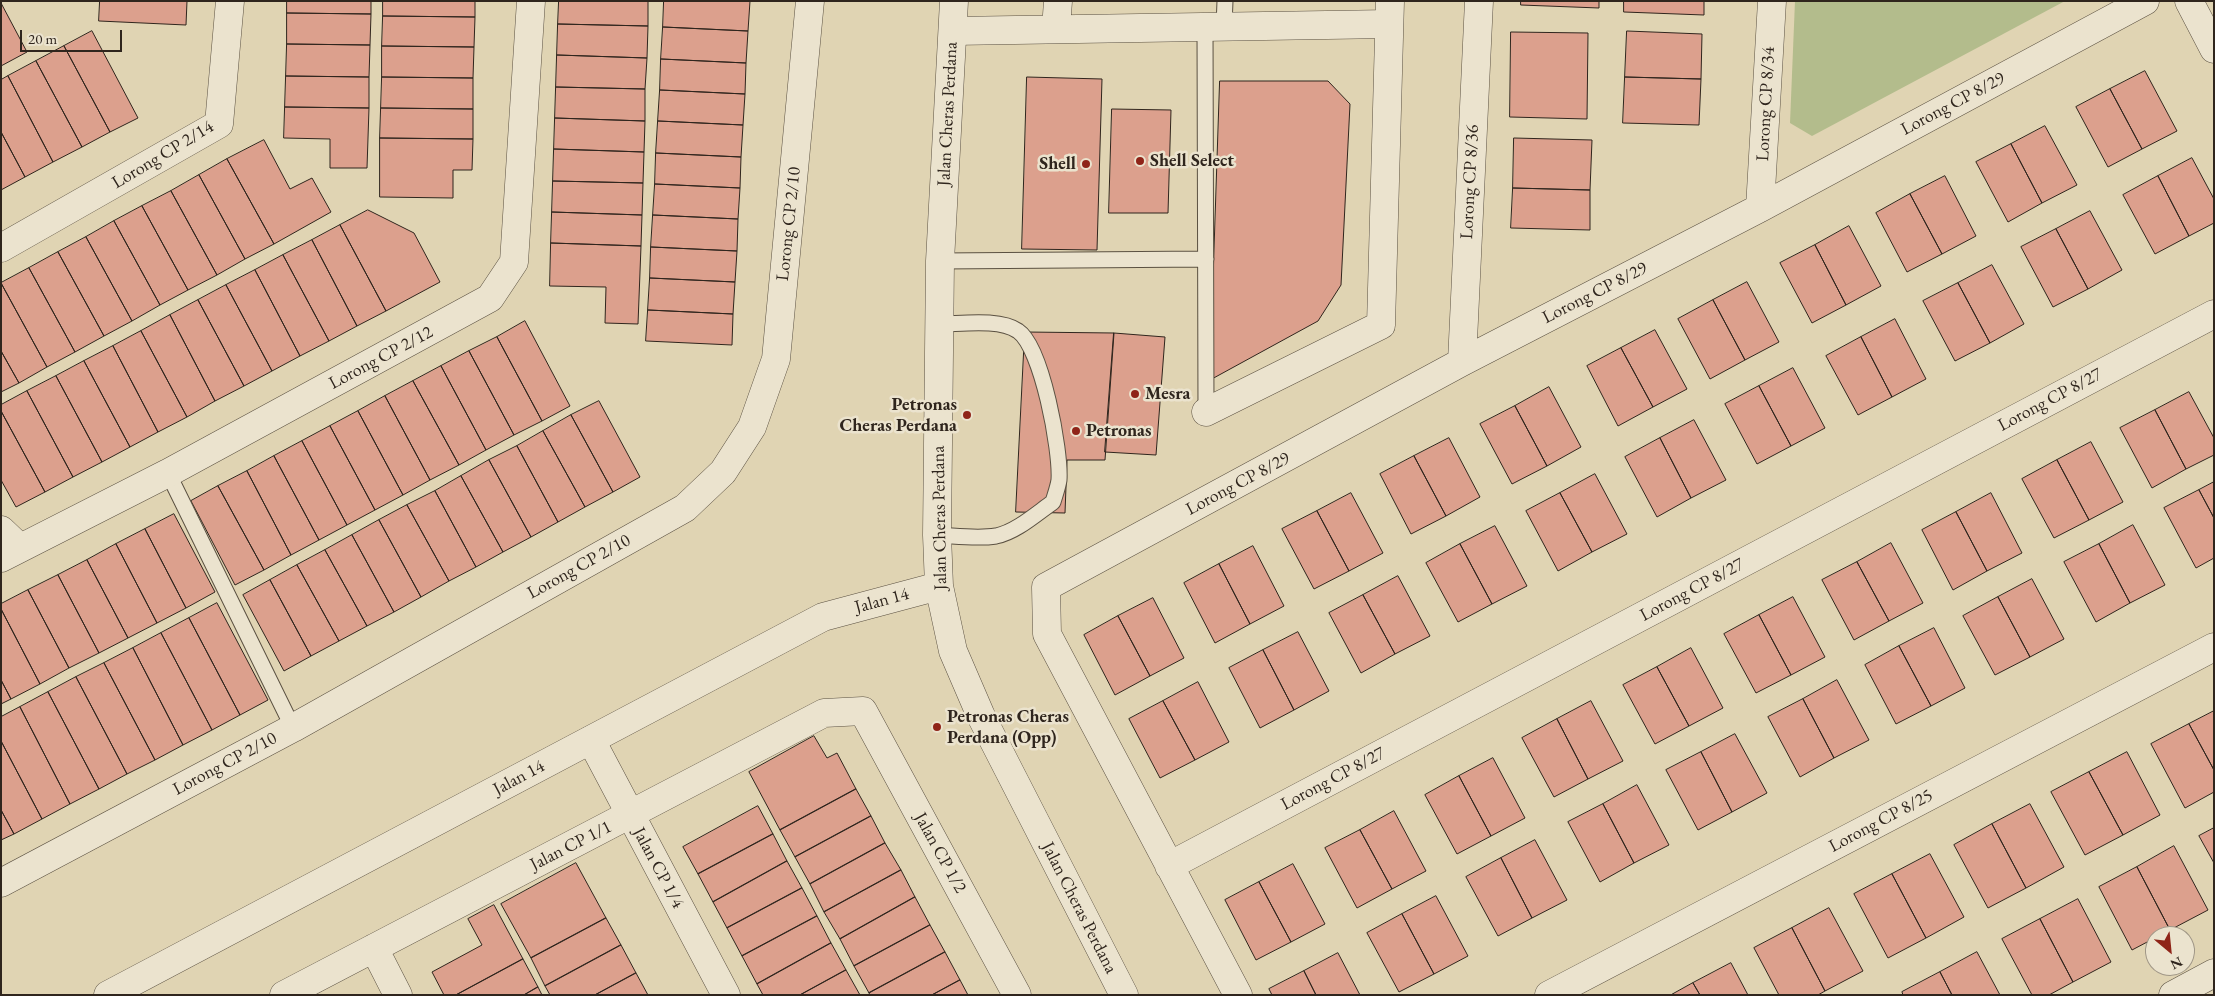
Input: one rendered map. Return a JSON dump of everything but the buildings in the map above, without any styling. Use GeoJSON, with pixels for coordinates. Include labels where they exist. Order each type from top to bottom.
{"type":"FeatureCollection","features":[{"type":"Feature","properties":{"kind":"street","name":"Lorong CP 2/14"},"geometry":{"type":"LineString","coordinates":[[1,248],[219,124],[230,1]]}},
{"type":"Feature","properties":{"kind":"street","name":"Lorong CP 2/12"},"geometry":{"type":"LineString","coordinates":[[8,545],[168,473],[490,298],[514,262],[531,1]]}},
{"type":"Feature","properties":{"kind":"street","name":"Lorong CP 2/10"},"geometry":{"type":"LineString","coordinates":[[1,883],[293,728],[685,508],[722,472],[752,427],[776,358],[810,1]]}},
{"type":"Feature","properties":{"kind":"street","name":"Jalan Cheras Perdana"},"geometry":{"type":"LineString","coordinates":[[954,1],[940,261],[937,535],[939,586],[954,652],[981,716],[1124,995]]}},
{"type":"Feature","properties":{"kind":"street"},"geometry":{"type":"LineString","coordinates":[[1056,29],[1058,1]]}},
{"type":"Feature","properties":{"kind":"street","name":"Lorong CP 8/36"},"geometry":{"type":"LineString","coordinates":[[1462,362],[1479,1]]}},
{"type":"Feature","properties":{"kind":"street","name":"Lorong CP 8/34"},"geometry":{"type":"LineString","coordinates":[[1760,208],[1772,1]]}},
{"type":"Feature","properties":{"kind":"street","name":"Lorong CP 8/29"},"geometry":{"type":"LineString","coordinates":[[1169,866],[1047,634],[1046,588],[1462,362],[1760,208],[2145,1]]}},
{"type":"Feature","properties":{"kind":"street"},"geometry":{"type":"LineString","coordinates":[[2189,1],[2214,49]]}},
{"type":"Feature","properties":{"kind":"street"},"geometry":{"type":"LineString","coordinates":[[953,31],[1056,29],[1218,18],[1390,13],[1381,325],[1206,412]]}},
{"type":"Feature","properties":{"kind":"street","name":"Lorong CP 8/27"},"geometry":{"type":"LineString","coordinates":[[1169,866],[2214,314]]}},
{"type":"Feature","properties":{"kind":"street","name":"Jalan 14"},"geometry":{"type":"LineString","coordinates":[[108,995],[824,617],[939,586]]}},
{"type":"Feature","properties":{"kind":"street","name":"Lorong CP 8/25"},"geometry":{"type":"LineString","coordinates":[[1549,995],[2214,647]]}},
{"type":"Feature","properties":{"kind":"street","name":"Jalan CP 1/1"},"geometry":{"type":"LineString","coordinates":[[284,995],[824,713],[863,711]]}},
{"type":"Feature","properties":{"kind":"street","name":"Jalan CP 1/2"},"geometry":{"type":"LineString","coordinates":[[863,711],[1017,995]]}},
{"type":"Feature","properties":{"kind":"street","name":"Jalan CP 1/4"},"geometry":{"type":"LineString","coordinates":[[591,740],[726,995]]}},
{"type":"Feature","properties":{"kind":"street"},"geometry":{"type":"LineString","coordinates":[[1169,866],[1238,995]]}},
{"type":"Feature","properties":{"kind":"street"},"geometry":{"type":"LineString","coordinates":[[374,948],[398,995]]}},
{"type":"Feature","properties":{"kind":"street"},"geometry":{"type":"LineString","coordinates":[[2173,995],[2214,973]]}},
{"type":"Feature","properties":{"kind":"lane"},"geometry":{"type":"LineString","coordinates":[[1206,412],[1206,259],[1218,18]]}},
{"type":"Feature","properties":{"kind":"lane"},"geometry":{"type":"LineString","coordinates":[[940,261],[1206,259]]}},
{"type":"Feature","properties":{"kind":"lane"},"geometry":{"type":"LineString","coordinates":[[937,535],[974,538],[998,535],[1025,522],[1053,502],[1059,480],[1049,406],[1040,369],[1030,346],[1020,332],[996,324],[939,324]]}},
{"type":"Feature","properties":{"kind":"lane"},"geometry":{"type":"LineString","coordinates":[[168,473],[293,728]]}},
{"type":"Feature","properties":{"kind":"green space"},"geometry":{"type":"Polygon","coordinates":[[[1795,1],[2065,1],[1812,136],[1790,123],[1795,1]]]}},
{"type":"Feature","properties":{"kind":"place","name":"Shell Select"},"geometry":{"type":"Point","coordinates":[1140,161]}},
{"type":"Feature","properties":{"kind":"place","name":"Shell"},"geometry":{"type":"Point","coordinates":[1086,164]}},
{"type":"Feature","properties":{"kind":"place","name":"Mesra"},"geometry":{"type":"Point","coordinates":[1135,394]}},
{"type":"Feature","properties":{"kind":"place","name":"Petronas Cheras Perdana"},"geometry":{"type":"Point","coordinates":[967,415]}},
{"type":"Feature","properties":{"kind":"place","name":"Petronas"},"geometry":{"type":"Point","coordinates":[1076,431]}},
{"type":"Feature","properties":{"kind":"place","name":"Petronas Cheras Perdana (Opp)"},"geometry":{"type":"Point","coordinates":[937,727]}}]}
